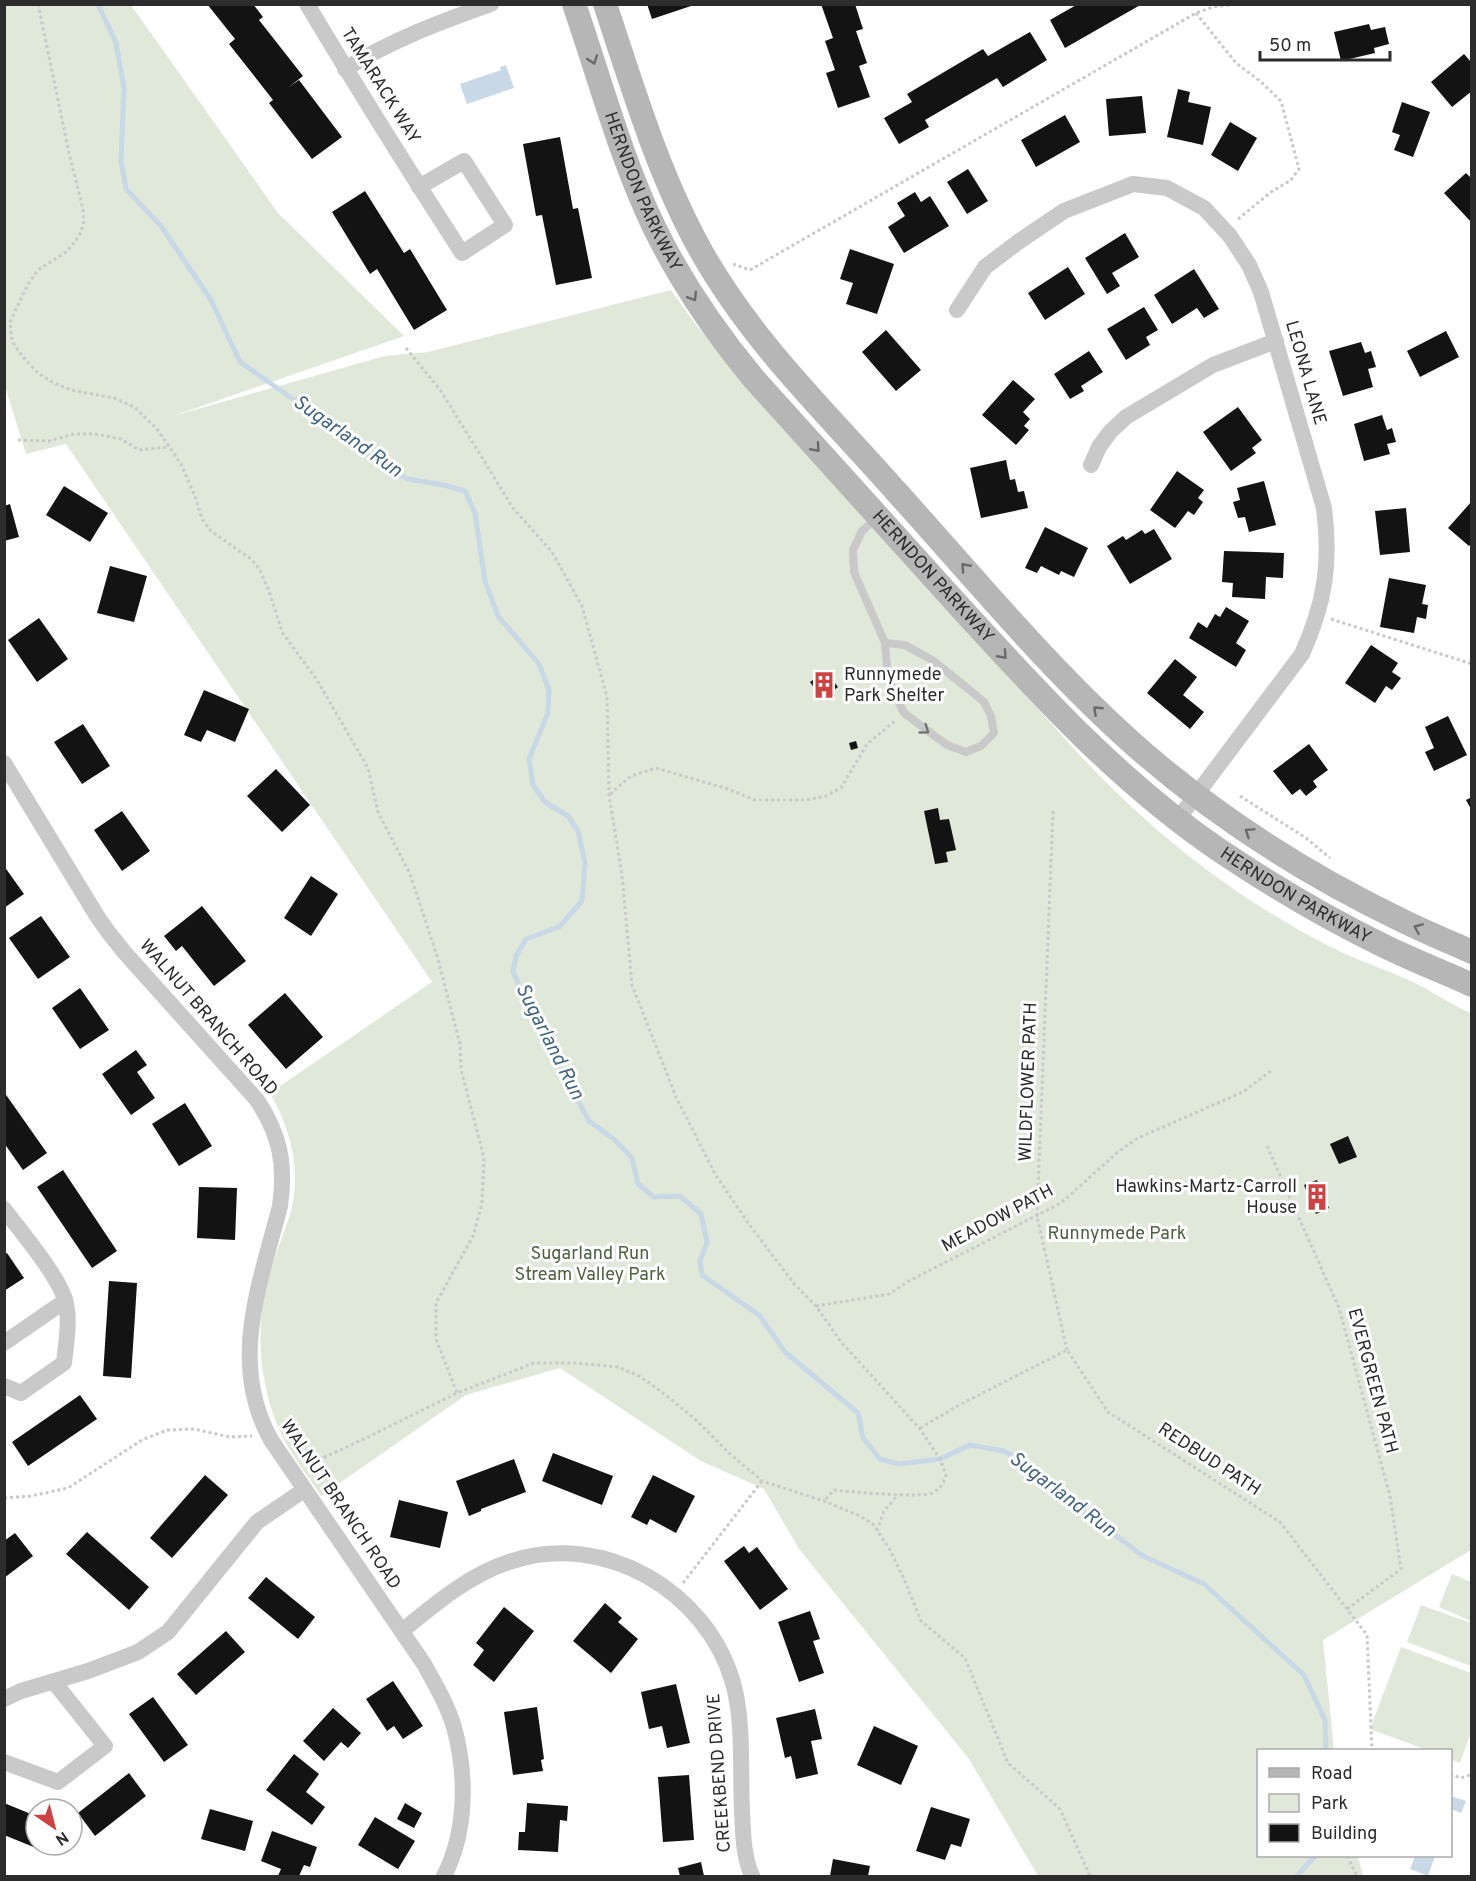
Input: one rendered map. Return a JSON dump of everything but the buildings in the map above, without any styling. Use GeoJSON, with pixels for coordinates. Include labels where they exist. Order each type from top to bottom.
{"type":"FeatureCollection","features":[{"type":"Feature","properties":{"kind":"main road","name":"HERNDON PARKWAY"},"geometry":{"type":"LineString","coordinates":[[574,4],[640,194],[654,226],[680,275],[733,354],[1058,713],[1119,771],[1219,850],[1272,884],[1383,946],[1472,985]]}},
{"type":"Feature","properties":{"kind":"main road","name":"HERNDON PARKWAY"},"geometry":{"type":"LineString","coordinates":[[605,4],[660,165],[686,224],[717,279],[752,330],[1069,681],[1138,748],[1196,795],[1290,861],[1402,921],[1472,952]]}},
{"type":"Feature","properties":{"kind":"street","name":"TAMARACK WAY"},"geometry":{"type":"LineString","coordinates":[[307,4],[345,69],[419,187],[462,253],[505,225],[464,161],[419,187]]}},
{"type":"Feature","properties":{"kind":"street"},"geometry":{"type":"LineString","coordinates":[[345,69],[408,35],[492,4]]}},
{"type":"Feature","properties":{"kind":"street","name":"LEONA LANE"},"geometry":{"type":"LineString","coordinates":[[957,310],[985,267],[1021,240],[1064,211],[1134,184],[1167,188],[1204,208],[1224,229],[1249,265],[1261,292],[1324,508],[1328,535],[1328,566],[1318,615],[1302,654],[1178,819]]}},
{"type":"Feature","properties":{"kind":"street"},"geometry":{"type":"LineString","coordinates":[[1091,465],[1099,447],[1110,432],[1126,417],[1212,365],[1276,341]]}},
{"type":"Feature","properties":{"kind":"street","name":"WALNUT BRANCH ROAD"},"geometry":{"type":"LineString","coordinates":[[4,763],[109,933],[257,1100],[269,1119],[279,1148],[283,1187],[252,1316],[248,1348],[250,1378],[256,1406],[267,1432],[304,1490],[424,1664],[441,1695],[453,1725],[461,1757],[463,1778],[462,1809],[457,1840],[444,1876]]}},
{"type":"Feature","properties":{"kind":"street"},"geometry":{"type":"LineString","coordinates":[[4,1209],[58,1282],[65,1301],[68,1319],[64,1363],[21,1393],[4,1386]]}},
{"type":"Feature","properties":{"kind":"street"},"geometry":{"type":"LineString","coordinates":[[4,1343],[65,1301]]}},
{"type":"Feature","properties":{"kind":"street"},"geometry":{"type":"LineString","coordinates":[[4,1700],[21,1691],[54,1682],[138,1652],[168,1632],[257,1522],[304,1490]]}},
{"type":"Feature","properties":{"kind":"street","name":"CREEKBEND DRIVE"},"geometry":{"type":"LineString","coordinates":[[402,1632],[472,1579],[513,1560],[568,1553],[624,1564],[649,1576],[694,1612],[710,1633],[723,1657],[733,1684],[738,1711],[743,1847],[752,1876]]}},
{"type":"Feature","properties":{"kind":"street"},"geometry":{"type":"LineString","coordinates":[[4,1762],[58,1782],[105,1746],[54,1682]]}},
{"type":"Feature","properties":{"kind":"lane"},"geometry":{"type":"LineString","coordinates":[[879,517],[862,531],[853,550],[855,572],[885,643],[888,679],[904,713],[947,745],[966,752],[981,746],[994,733],[991,716],[984,702],[966,687],[932,660],[905,645],[885,643]]}},
{"type":"Feature","properties":{"kind":"path"},"geometry":{"type":"LineString","coordinates":[[38,4],[64,130],[84,209],[84,221],[81,232],[74,243],[66,252],[38,270],[28,284],[10,322],[12,340],[22,356],[52,382],[71,390],[114,398],[134,407],[157,429],[181,464],[202,519],[211,531],[259,568],[282,632],[317,680],[368,768],[378,812],[407,866],[438,959],[460,1044],[462,1069],[484,1158],[482,1204],[473,1236],[436,1303],[436,1339],[458,1393]]}},
{"type":"Feature","properties":{"kind":"path"},"geometry":{"type":"LineString","coordinates":[[731,270],[727,262],[750,270],[1196,13],[1213,7],[1236,4]]}},
{"type":"Feature","properties":{"kind":"path"},"geometry":{"type":"LineString","coordinates":[[1196,13],[1236,63],[1281,101],[1299,169],[1291,180],[1271,192],[1224,229]]}},
{"type":"Feature","properties":{"kind":"path"},"geometry":{"type":"LineString","coordinates":[[406,348],[441,391],[513,508],[552,552],[582,606],[607,697],[609,795],[622,874],[632,985],[676,1097],[715,1174],[746,1220],[795,1285],[816,1306],[841,1342],[920,1429],[940,1459],[946,1475],[942,1486],[930,1494],[834,1490],[824,1502]]}},
{"type":"Feature","properties":{"kind":"path"},"geometry":{"type":"LineString","coordinates":[[18,440],[49,441],[74,434],[95,434],[121,439],[139,450],[168,447]]}},
{"type":"Feature","properties":{"kind":"path"},"geometry":{"type":"LineString","coordinates":[[1318,615],[1472,664]]}},
{"type":"Feature","properties":{"kind":"path"},"geometry":{"type":"LineString","coordinates":[[609,795],[631,776],[656,768],[728,789],[755,800],[806,800],[826,796],[841,788],[867,744],[904,713]]}},
{"type":"Feature","properties":{"kind":"path"},"geometry":{"type":"LineString","coordinates":[[1240,796],[1305,838],[1333,860]]}},
{"type":"Feature","properties":{"kind":"path","name":"WILDFLOWER PATH"},"geometry":{"type":"LineString","coordinates":[[1053,811],[1037,1216],[1067,1350]]}},
{"type":"Feature","properties":{"kind":"path","name":"MEADOW PATH"},"geometry":{"type":"LineString","coordinates":[[816,1306],[889,1294],[909,1281],[1061,1203],[1138,1138],[1243,1092],[1272,1070]]}},
{"type":"Feature","properties":{"kind":"path","name":"EVERGREEN PATH"},"geometry":{"type":"LineString","coordinates":[[1267,1146],[1339,1308],[1390,1496],[1401,1569],[1347,1609]]}},
{"type":"Feature","properties":{"kind":"path"},"geometry":{"type":"LineString","coordinates":[[920,1429],[961,1404],[1067,1350]]}},
{"type":"Feature","properties":{"kind":"path","name":"REDBUD PATH"},"geometry":{"type":"LineString","coordinates":[[1067,1350],[1108,1412],[1280,1522],[1368,1635],[1372,1749]]}},
{"type":"Feature","properties":{"kind":"path"},"geometry":{"type":"LineString","coordinates":[[310,1464],[458,1393],[534,1363],[575,1363],[618,1367],[639,1376],[662,1392],[762,1481],[824,1502],[860,1516],[873,1524],[890,1550],[921,1621],[965,1658],[1008,1763],[1060,1809],[1090,1876]]}},
{"type":"Feature","properties":{"kind":"path"},"geometry":{"type":"LineString","coordinates":[[4,1498],[31,1496],[68,1488],[142,1440],[167,1430],[194,1430],[230,1437],[252,1436]]}},
{"type":"Feature","properties":{"kind":"path"},"geometry":{"type":"LineString","coordinates":[[674,1594],[762,1481]]}},
{"type":"Feature","properties":{"kind":"path"},"geometry":{"type":"LineString","coordinates":[[877,1530],[884,1511],[898,1494]]}},
{"type":"Feature","properties":{"kind":"path"},"geometry":{"type":"LineString","coordinates":[[1452,1775],[1461,1778],[1472,1774]]}},
{"type":"Feature","properties":{"kind":"path"},"geometry":{"type":"LineString","coordinates":[[1348,1857],[1357,1876]]}},
{"type":"Feature","properties":{"kind":"green space","name":"Runnymede Park"},"geometry":{"type":"Polygon","coordinates":[[[4,5],[131,5],[278,213],[404,336],[176,415],[385,356],[428,352],[671,290],[724,359],[1076,751],[1133,808],[1227,885],[1295,928],[1331,947],[1426,988],[1471,1013],[1471,1550],[1323,1640],[1334,1749],[1257,1749],[1257,1857],[1358,1857],[1363,1876],[1038,1876],[969,1759],[799,1549],[764,1489],[701,1461],[560,1368],[466,1395],[321,1496],[290,1450],[278,1427],[263,1372],[260,1334],[264,1297],[272,1265],[290,1215],[295,1183],[289,1137],[270,1093],[432,982],[66,444],[26,454],[4,383],[4,5]]]}},
{"type":"Feature","properties":{"kind":"green space"},"geometry":{"type":"Polygon","coordinates":[[[1452,1574],[1471,1582],[1471,1621],[1439,1607],[1452,1574]]]}},
{"type":"Feature","properties":{"kind":"green space"},"geometry":{"type":"Polygon","coordinates":[[[1421,1605],[1471,1623],[1471,1666],[1407,1642],[1421,1605]]]}},
{"type":"Feature","properties":{"kind":"green space"},"geometry":{"type":"Polygon","coordinates":[[[1401,1647],[1471,1673],[1471,1732],[1460,1763],[1452,1759],[1452,1749],[1424,1749],[1370,1729],[1401,1647]]]}},
{"type":"Feature","properties":{"kind":"water"},"geometry":{"type":"Polygon","coordinates":[[[506,65],[514,88],[467,104],[460,84],[501,70],[500,67],[506,65]]]}},
{"type":"Feature","properties":{"kind":"water"},"geometry":{"type":"Polygon","coordinates":[[[1452,1797],[1466,1801],[1461,1813],[1452,1809],[1452,1797]]]}},
{"type":"Feature","properties":{"kind":"water"},"geometry":{"type":"Polygon","coordinates":[[[1415,1857],[1435,1857],[1428,1876],[1410,1869],[1415,1857]]]}},
{"type":"Feature","properties":{"kind":"waterway","name":"Sugarland Run"},"geometry":{"type":"LineString","coordinates":[[98,4],[116,43],[124,88],[121,161],[126,189],[161,226],[211,300],[240,362],[336,429],[382,467],[408,479],[465,491],[475,513],[485,581],[498,616],[539,664],[549,690],[548,713],[529,759],[533,785],[545,802],[568,816],[578,831],[585,863],[582,901],[559,927],[526,939],[516,956],[513,972],[539,1029],[589,1121],[615,1140],[632,1158],[638,1184],[654,1197],[680,1196],[701,1214],[707,1242],[700,1261],[702,1275],[759,1315],[785,1352],[858,1413],[863,1438],[880,1459],[899,1464],[940,1459],[970,1445],[1004,1451],[1033,1468],[1066,1498],[1143,1556],[1204,1584],[1304,1675],[1325,1720],[1326,1749]]}},
{"type":"Feature","properties":{"kind":"waterway","name":"Sugarland Run"},"geometry":{"type":"LineString","coordinates":[[1297,1876],[1314,1857]]}},
{"type":"Feature","properties":{"kind":"place","name":"Runnymede Park Shelter"},"geometry":{"type":"Point","coordinates":[824,685]}},
{"type":"Feature","properties":{"kind":"place","name":"Hawkins-Martz-Carroll House"},"geometry":{"type":"Point","coordinates":[1317,1197]}},
{"type":"Feature","properties":{"kind":"park label","name":"Sugarland Run Stream Valley Park"},"geometry":{"type":"Point","coordinates":[590,1264]}}]}
